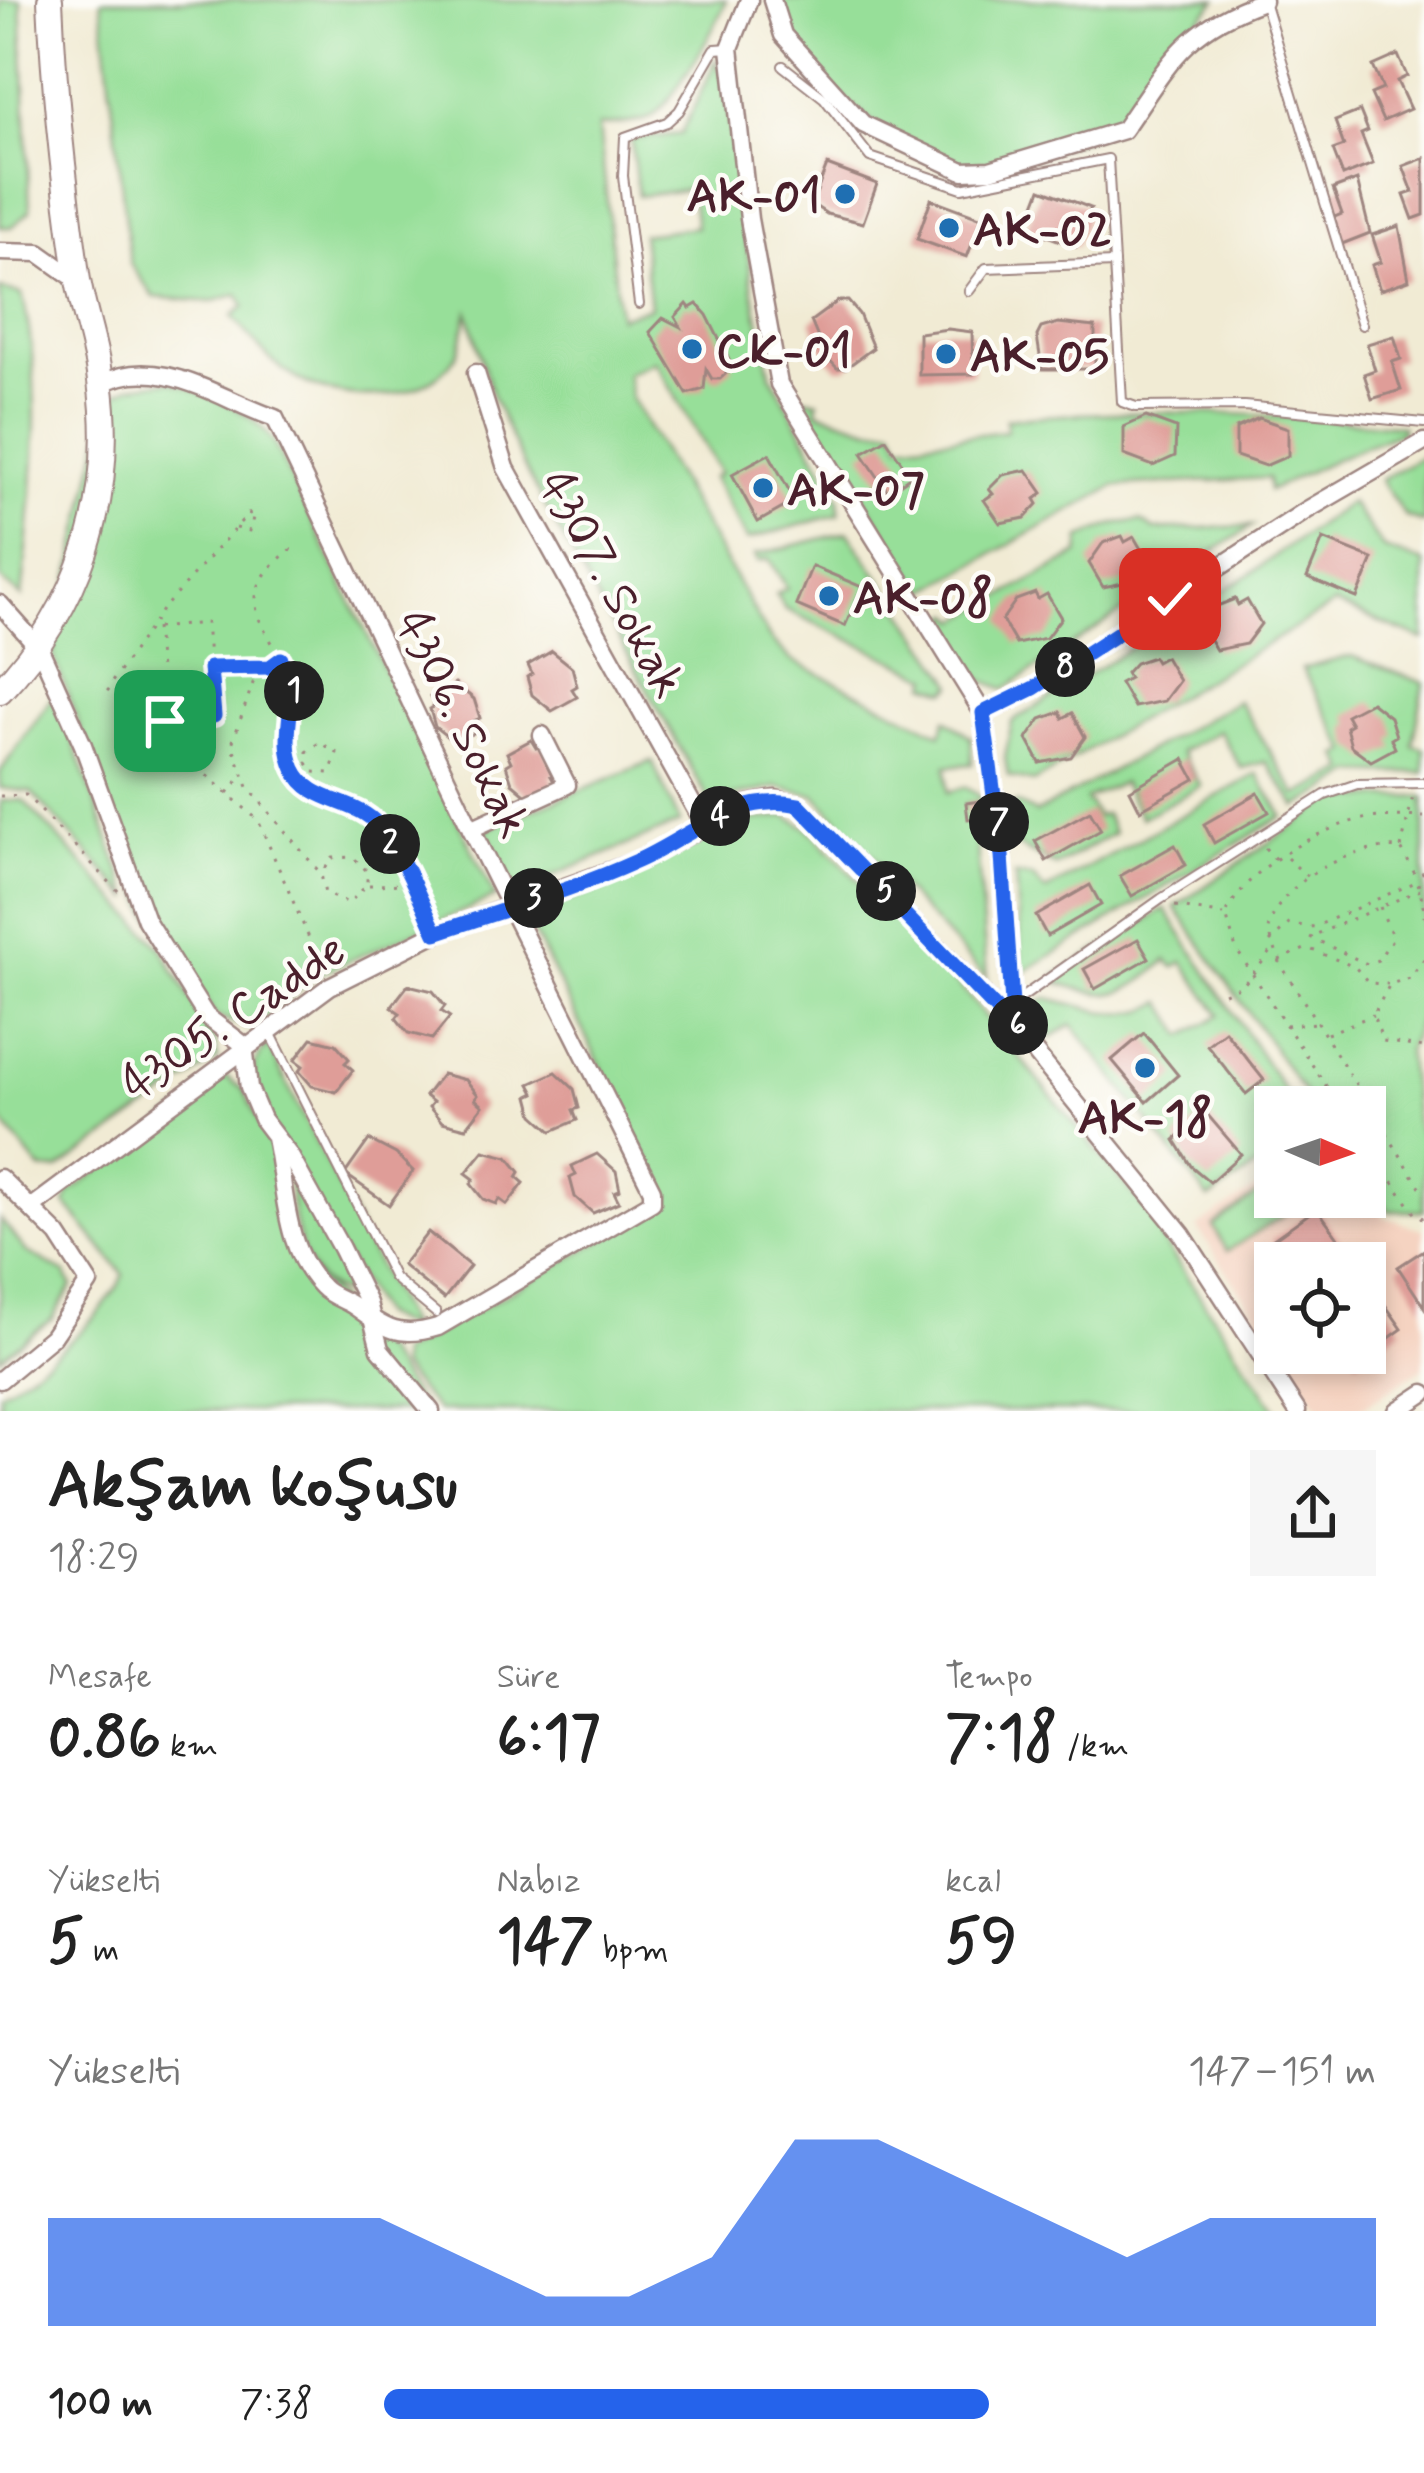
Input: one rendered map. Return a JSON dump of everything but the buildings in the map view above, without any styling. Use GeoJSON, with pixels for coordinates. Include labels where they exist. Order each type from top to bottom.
{"type":"FeatureCollection","features":[{"type":"Feature","properties":{"kind":"street"},"geometry":{"type":"LineString","coordinates":[[0,691],[40,649],[73,590],[92,537],[105,447],[101,384],[78,281],[53,78],[50,0]]}},
{"type":"Feature","properties":{"kind":"street"},"geometry":{"type":"LineString","coordinates":[[749,0],[730,48],[749,219],[779,385],[983,713],[1002,856],[1012,1004],[1020,1034]]}},
{"type":"Feature","properties":{"kind":"street"},"geometry":{"type":"LineString","coordinates":[[772,0],[783,35],[863,124],[963,171],[990,170],[1123,130],[1165,64],[1196,32],[1263,1]]}},
{"type":"Feature","properties":{"kind":"street"},"geometry":{"type":"LineString","coordinates":[[0,252],[39,253],[78,281]]}},
{"type":"Feature","properties":{"kind":"street","name":"4307. Sokak"},"geometry":{"type":"LineString","coordinates":[[476,373],[506,468],[703,823]]}},
{"type":"Feature","properties":{"kind":"street","name":"4306. Sokak"},"geometry":{"type":"LineString","coordinates":[[101,384],[113,378],[176,378],[275,418],[471,829],[652,1190],[652,1202],[641,1213],[438,1327],[409,1336],[373,1322]]}},
{"type":"Feature","properties":{"kind":"street"},"geometry":{"type":"LineString","coordinates":[[983,713],[1034,688],[1306,510],[1424,442]]}},
{"type":"Feature","properties":{"kind":"street"},"geometry":{"type":"LineString","coordinates":[[0,604],[40,649],[83,745],[146,920],[206,1016],[244,1045],[249,1088],[341,1248],[391,1366],[431,1411]]}},
{"type":"Feature","properties":{"kind":"street"},"geometry":{"type":"LineString","coordinates":[[471,829],[567,785],[542,735]]}},
{"type":"Feature","properties":{"kind":"street","name":"4305. Cadde"},"geometry":{"type":"LineString","coordinates":[[31,1208],[244,1045],[330,986],[436,933],[638,861],[703,823],[748,804],[775,800],[799,805],[1020,1034],[1182,1234],[1297,1411]]}},
{"type":"Feature","properties":{"kind":"street"},"geometry":{"type":"LineString","coordinates":[[275,1138],[291,1232],[307,1267],[323,1289],[373,1322]]}},
{"type":"Feature","properties":{"kind":"street"},"geometry":{"type":"LineString","coordinates":[[0,1178],[58,1235],[88,1283],[52,1337],[0,1380]]}},
{"type":"Feature","properties":{"kind":"street"},"geometry":{"type":"LineString","coordinates":[[1397,1411],[1424,1393]]}},
{"type":"Feature","properties":{"kind":"lane"},"geometry":{"type":"LineString","coordinates":[[1263,1],[1362,325]]}},
{"type":"Feature","properties":{"kind":"lane"},"geometry":{"type":"LineString","coordinates":[[639,304],[623,176],[625,137],[667,122],[715,49],[730,48]]}},
{"type":"Feature","properties":{"kind":"lane"},"geometry":{"type":"LineString","coordinates":[[783,66],[824,98],[870,157],[962,188],[1108,159],[1122,402],[1136,407],[1244,406],[1424,423]]}},
{"type":"Feature","properties":{"kind":"lane"},"geometry":{"type":"LineString","coordinates":[[970,291],[986,268],[1114,263]]}},
{"type":"Feature","properties":{"kind":"lane"},"geometry":{"type":"LineString","coordinates":[[1012,1004],[1166,896],[1340,788],[1421,783]]}},
{"type":"Feature","properties":{"kind":"lane"},"geometry":{"type":"LineString","coordinates":[[268,1028],[394,1277],[436,1313]]}},
{"type":"Feature","properties":{"kind":"path"},"geometry":{"type":"LineString","coordinates":[[236,528],[152,621],[107,689],[258,820],[330,986]]}},
{"type":"Feature","properties":{"kind":"path"},"geometry":{"type":"LineString","coordinates":[[292,549],[272,567],[259,598],[262,632],[281,659],[295,694],[290,730],[293,767],[313,790],[357,808],[379,826],[436,933]]}},
{"type":"Feature","properties":{"kind":"path"},"geometry":{"type":"LineString","coordinates":[[152,621],[165,721],[214,716],[206,623],[156,628]]}},
{"type":"Feature","properties":{"kind":"path"},"geometry":{"type":"LineString","coordinates":[[281,659],[253,683],[232,744],[242,776],[262,808],[321,874],[325,894],[335,902],[355,901],[368,885],[367,871],[353,857],[333,858],[321,874]]}},
{"type":"Feature","properties":{"kind":"path"},"geometry":{"type":"LineString","coordinates":[[210,668],[270,667]]}},
{"type":"Feature","properties":{"kind":"path"},"geometry":{"type":"LineString","coordinates":[[293,767],[307,763],[324,774],[337,764],[338,753],[320,742],[310,747],[307,763]]}},
{"type":"Feature","properties":{"kind":"path"},"geometry":{"type":"LineString","coordinates":[[227,794],[242,776]]}},
{"type":"Feature","properties":{"kind":"path"},"geometry":{"type":"LineString","coordinates":[[1421,783],[1405,817],[1401,848],[1417,879],[1424,917]]}},
{"type":"Feature","properties":{"kind":"path"},"geometry":{"type":"LineString","coordinates":[[0,796],[26,795],[146,920]]}},
{"type":"Feature","properties":{"kind":"path"},"geometry":{"type":"LineString","coordinates":[[1326,1086],[1251,974],[1228,932],[1226,915],[1236,894],[1278,862],[1347,823],[1424,817]]}},
{"type":"Feature","properties":{"kind":"path"},"geometry":{"type":"LineString","coordinates":[[1256,838],[1278,862]]}},
{"type":"Feature","properties":{"kind":"path"},"geometry":{"type":"LineString","coordinates":[[1401,848],[1364,848],[1310,879],[1281,901],[1271,916],[1268,943],[1424,1193]]}},
{"type":"Feature","properties":{"kind":"path"},"geometry":{"type":"LineString","coordinates":[[1285,857],[1310,879]]}},
{"type":"Feature","properties":{"kind":"path"},"geometry":{"type":"LineString","coordinates":[[1268,943],[1289,924],[1314,927],[1424,872]]}},
{"type":"Feature","properties":{"kind":"path"},"geometry":{"type":"LineString","coordinates":[[368,885],[412,884]]}},
{"type":"Feature","properties":{"kind":"path"},"geometry":{"type":"LineString","coordinates":[[1379,908],[1393,938],[1378,961],[1367,964],[1310,937],[1420,890]]}},
{"type":"Feature","properties":{"kind":"path"},"geometry":{"type":"LineString","coordinates":[[1166,896],[1172,905],[1226,915]]}},
{"type":"Feature","properties":{"kind":"path"},"geometry":{"type":"LineString","coordinates":[[1278,960],[1307,948],[1355,967],[1369,983],[1390,984],[1410,978],[1424,958]]}},
{"type":"Feature","properties":{"kind":"path"},"geometry":{"type":"LineString","coordinates":[[1224,993],[1242,986],[1273,950]]}},
{"type":"Feature","properties":{"kind":"path"},"geometry":{"type":"LineString","coordinates":[[1325,1035],[1372,1015],[1390,984]]}},
{"type":"Feature","properties":{"kind":"path"},"geometry":{"type":"LineString","coordinates":[[1372,1015],[1383,1041],[1424,1048]]}},
{"type":"Feature","properties":{"kind":"path"},"geometry":{"type":"LineString","coordinates":[[1284,1025],[1318,1023]]}},
{"type":"Feature","properties":{"kind":"path"},"geometry":{"type":"LineString","coordinates":[[1386,1172],[1419,1219],[1424,1216]]}},
{"type":"Feature","properties":{"kind":"shaded area"},"geometry":{"type":"Polygon","coordinates":[[[1254,1190],[1254,1218],[1386,1217],[1424,1230],[1424,1367],[1357,1411],[1322,1411],[1297,1374],[1386,1374],[1386,1242],[1254,1242],[1254,1311],[1197,1227],[1254,1190]]]}},
{"type":"Feature","properties":{"kind":"green space"},"geometry":{"type":"Polygon","coordinates":[[[0,0],[21,0],[30,211],[12,227],[0,227],[0,0]]]}},
{"type":"Feature","properties":{"kind":"green space"},"geometry":{"type":"Polygon","coordinates":[[[101,0],[726,0],[692,65],[656,113],[642,121],[599,126],[619,317],[650,307],[642,234],[696,227],[691,189],[638,196],[631,139],[681,134],[716,60],[725,83],[753,291],[770,373],[839,498],[839,514],[747,540],[713,478],[720,473],[655,361],[627,374],[631,398],[770,639],[791,660],[941,734],[946,719],[971,737],[972,764],[946,766],[948,792],[965,787],[980,796],[980,801],[966,803],[976,833],[987,979],[816,795],[777,787],[710,802],[529,477],[493,398],[468,312],[458,352],[439,374],[419,387],[370,396],[320,388],[277,365],[232,316],[245,306],[238,294],[211,302],[154,297],[130,264],[101,0]]]}},
{"type":"Feature","properties":{"kind":"green space"},"geometry":{"type":"Polygon","coordinates":[[[774,0],[1217,0],[1161,62],[1119,127],[1038,155],[975,165],[929,155],[901,141],[846,100],[800,50],[774,0]]]}},
{"type":"Feature","properties":{"kind":"green space"},"geometry":{"type":"Polygon","coordinates":[[[0,289],[22,294],[33,367],[34,445],[22,597],[0,579],[0,289]]]}},
{"type":"Feature","properties":{"kind":"green space"},"geometry":{"type":"Polygon","coordinates":[[[170,381],[240,411],[273,441],[495,897],[321,973],[249,1029],[215,1015],[147,910],[53,655],[109,398],[131,386],[170,381]]]}},
{"type":"Feature","properties":{"kind":"green space"},"geometry":{"type":"Polygon","coordinates":[[[804,398],[818,401],[817,411],[870,428],[894,428],[901,444],[1007,431],[1006,419],[1106,413],[1302,418],[1402,426],[1402,432],[1269,491],[1268,478],[1115,486],[924,592],[804,406],[804,398]]]}},
{"type":"Feature","properties":{"kind":"green space"},"geometry":{"type":"Polygon","coordinates":[[[1424,455],[1424,523],[1405,516],[1380,480],[1424,455]]]}},
{"type":"Feature","properties":{"kind":"green space"},"geometry":{"type":"Polygon","coordinates":[[[1350,502],[1384,549],[1424,563],[1424,640],[1335,604],[1033,782],[1008,776],[1005,758],[1012,722],[1250,574],[1350,502]]]}},
{"type":"Feature","properties":{"kind":"green space"},"geometry":{"type":"Polygon","coordinates":[[[1141,521],[1154,530],[1252,526],[1005,689],[981,680],[942,621],[953,614],[959,620],[1079,554],[1081,538],[1117,523],[1141,521]]]}},
{"type":"Feature","properties":{"kind":"green space"},"geometry":{"type":"Polygon","coordinates":[[[848,532],[954,685],[947,691],[927,684],[930,677],[785,609],[776,594],[787,588],[769,559],[758,561],[755,555],[848,532]]]}},
{"type":"Feature","properties":{"kind":"green space"},"geometry":{"type":"Polygon","coordinates":[[[1351,656],[1424,683],[1413,745],[1424,749],[1424,773],[1355,773],[1297,807],[1266,762],[1241,768],[1219,731],[1180,752],[1201,786],[1141,818],[1122,783],[1086,799],[1097,817],[1105,814],[1114,833],[1056,866],[1014,844],[1011,808],[1016,803],[1036,813],[1238,701],[1297,795],[1347,770],[1339,755],[1348,752],[1302,669],[1351,656]]]}},
{"type":"Feature","properties":{"kind":"green space"},"geometry":{"type":"Polygon","coordinates":[[[55,693],[131,900],[31,792],[0,788],[0,772],[55,693]]]}},
{"type":"Feature","properties":{"kind":"green space"},"geometry":{"type":"Polygon","coordinates":[[[652,761],[680,823],[512,893],[485,829],[652,761]]]}},
{"type":"Feature","properties":{"kind":"green space"},"geometry":{"type":"Polygon","coordinates":[[[1257,774],[1283,816],[1022,973],[1015,875],[1032,877],[1045,891],[1257,774]]]}},
{"type":"Feature","properties":{"kind":"green space"},"geometry":{"type":"Polygon","coordinates":[[[1424,797],[1424,1007],[1407,1051],[1416,1127],[1424,1139],[1424,1211],[1389,1211],[1386,1207],[1386,1086],[1299,1086],[1175,907],[1334,798],[1424,797]]]}},
{"type":"Feature","properties":{"kind":"green space"},"geometry":{"type":"Polygon","coordinates":[[[23,800],[161,947],[215,1042],[218,1059],[58,1170],[41,1170],[0,1119],[0,801],[23,800]]]}},
{"type":"Feature","properties":{"kind":"green space"},"geometry":{"type":"Polygon","coordinates":[[[787,816],[808,828],[967,994],[1166,1234],[1161,1238],[1277,1411],[437,1411],[399,1367],[399,1354],[652,1212],[661,1197],[660,1184],[524,914],[603,888],[737,822],[787,816]]]}},
{"type":"Feature","properties":{"kind":"green space"},"geometry":{"type":"Polygon","coordinates":[[[1165,909],[1281,1086],[1254,1086],[1254,1168],[1209,1199],[1072,1024],[1050,1038],[1033,1017],[1035,1004],[1047,998],[1119,1013],[1163,1002],[1184,1036],[1220,1015],[1183,962],[1174,967],[1167,960],[1116,993],[1056,982],[1057,975],[1165,909]]]}},
{"type":"Feature","properties":{"kind":"green space"},"geometry":{"type":"Polygon","coordinates":[[[267,1044],[410,1329],[380,1315],[277,1140],[253,1074],[267,1044]]]}},
{"type":"Feature","properties":{"kind":"green space"},"geometry":{"type":"Polygon","coordinates":[[[225,1076],[244,1090],[275,1156],[295,1256],[367,1329],[425,1411],[0,1411],[0,1392],[70,1341],[124,1275],[66,1204],[69,1193],[225,1076]]]}},
{"type":"Feature","properties":{"kind":"green space"},"geometry":{"type":"Polygon","coordinates":[[[286,1160],[357,1296],[336,1291],[309,1264],[295,1223],[286,1160]]]}},
{"type":"Feature","properties":{"kind":"green space"},"geometry":{"type":"Polygon","coordinates":[[[1254,1197],[1254,1218],[1279,1218],[1227,1251],[1213,1226],[1254,1197]]]}},
{"type":"Feature","properties":{"kind":"green space"},"geometry":{"type":"Polygon","coordinates":[[[0,1219],[27,1252],[65,1273],[72,1286],[52,1319],[0,1358],[0,1219]]]}},
{"type":"Feature","properties":{"kind":"place","name":"AK-01"},"geometry":{"type":"Point","coordinates":[845,194]}},
{"type":"Feature","properties":{"kind":"place","name":"AK-02"},"geometry":{"type":"Point","coordinates":[949,228]}},
{"type":"Feature","properties":{"kind":"place","name":"CK-01"},"geometry":{"type":"Point","coordinates":[692,349]}},
{"type":"Feature","properties":{"kind":"place","name":"AK-05"},"geometry":{"type":"Point","coordinates":[946,354]}},
{"type":"Feature","properties":{"kind":"place","name":"AK-07"},"geometry":{"type":"Point","coordinates":[763,488]}},
{"type":"Feature","properties":{"kind":"place","name":"AK-08"},"geometry":{"type":"Point","coordinates":[829,596]}},
{"type":"Feature","properties":{"kind":"place","name":"AK-18"},"geometry":{"type":"Point","coordinates":[1145,1068]}},
{"type":"Feature","properties":{"kind":"route"},"geometry":{"type":"LineString","coordinates":[[165,721],[214,716],[210,668],[270,667],[281,659],[295,694],[290,730],[293,767],[313,790],[357,808],[379,826],[436,933],[638,861],[703,823],[748,804],[775,800],[799,805],[1020,1034],[1012,1004],[1002,856],[983,713],[1034,688],[1170,599]]}}]}
